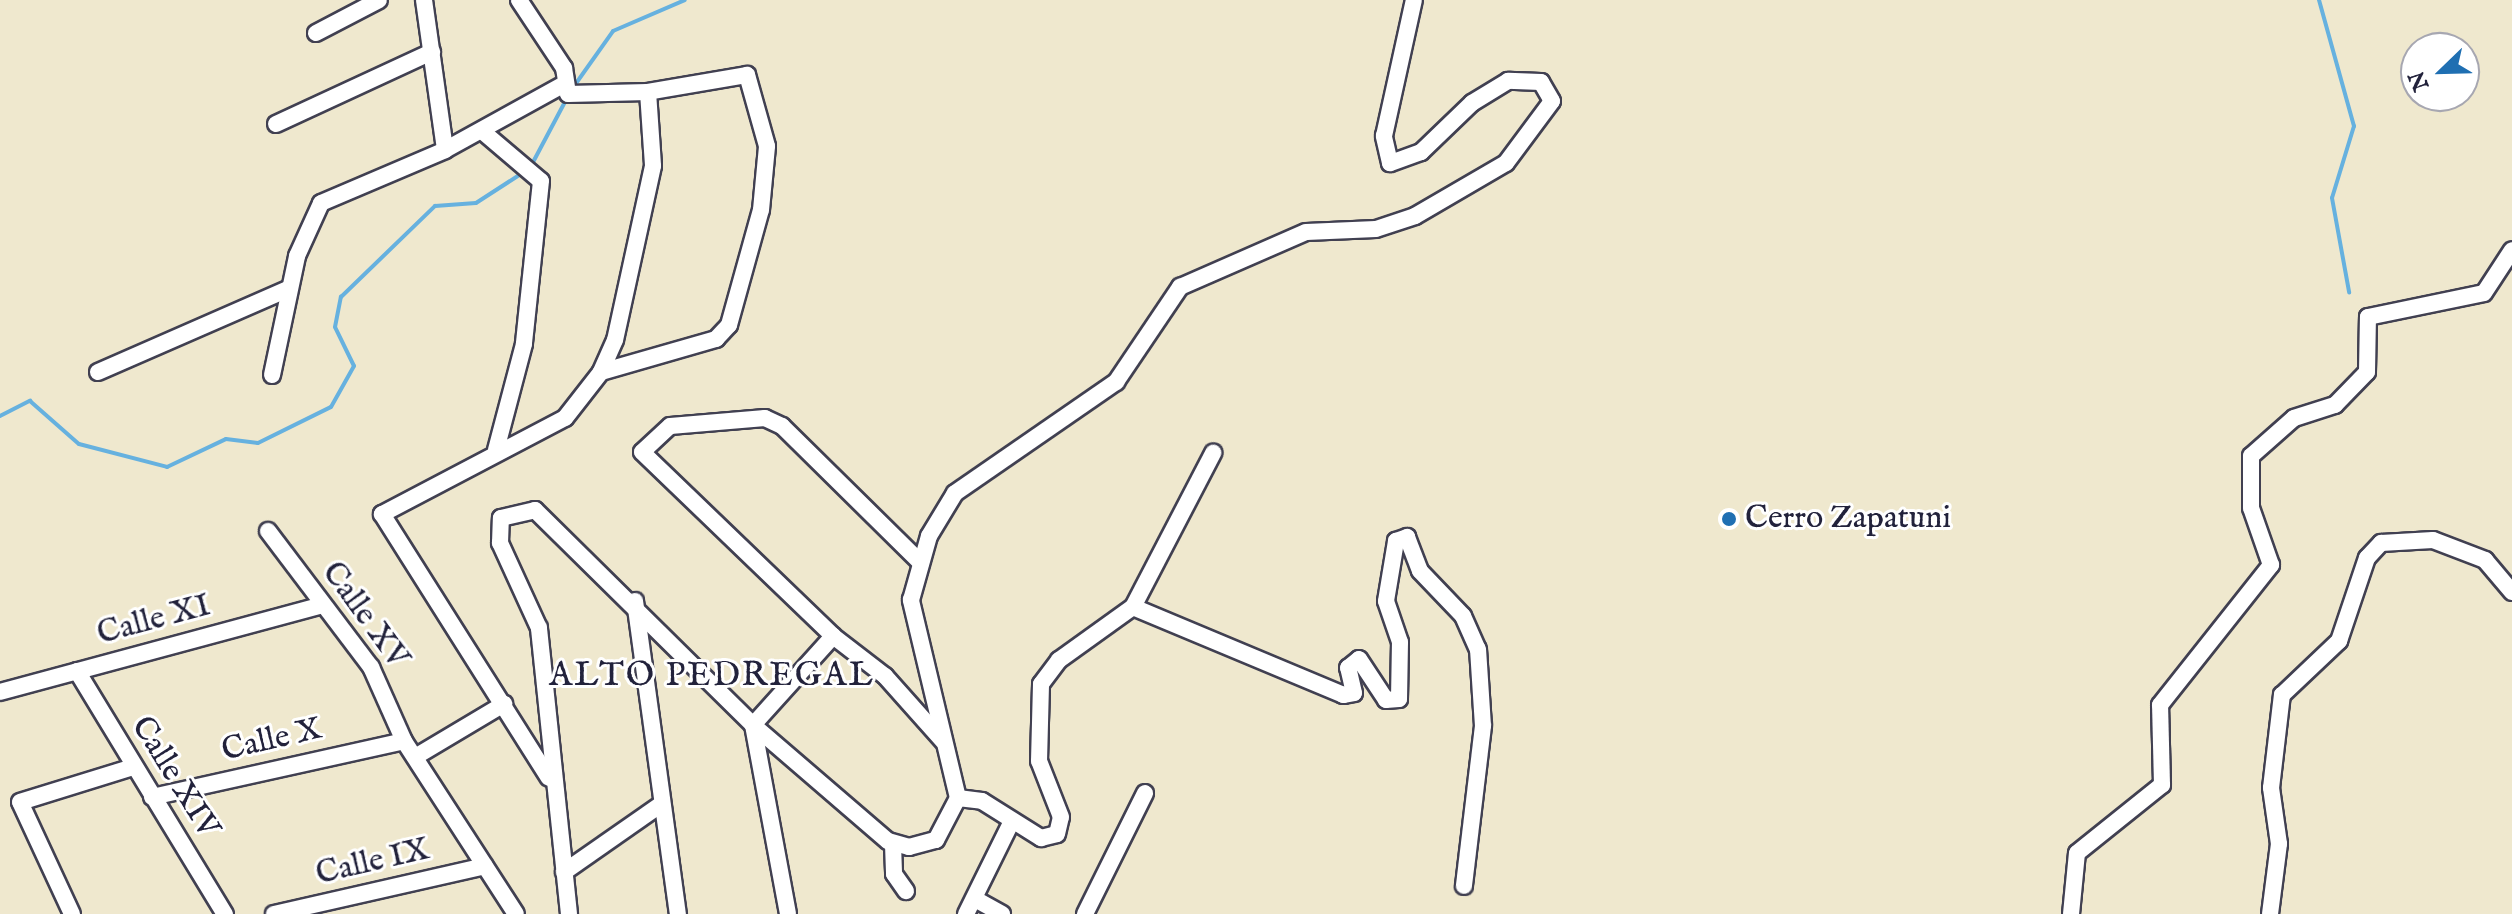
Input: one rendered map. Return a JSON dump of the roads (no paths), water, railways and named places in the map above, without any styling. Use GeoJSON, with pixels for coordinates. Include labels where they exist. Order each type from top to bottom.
{"type":"FeatureCollection","features":[{"type":"Feature","properties":{"kind":"street"},"geometry":{"type":"LineString","coordinates":[[316,33],[379,0]]}},
{"type":"Feature","properties":{"kind":"street"},"geometry":{"type":"LineString","coordinates":[[424,0],[445,150]]}},
{"type":"Feature","properties":{"kind":"street"},"geometry":{"type":"LineString","coordinates":[[519,0],[564,68],[562,88]]}},
{"type":"Feature","properties":{"kind":"street"},"geometry":{"type":"LineString","coordinates":[[569,914],[551,781],[539,628],[500,543],[501,518],[517,509],[535,510],[635,601],[753,725],[893,844],[936,840],[958,798],[952,755],[912,615],[921,563],[955,493],[1116,382],[1180,287],[1306,232],[1376,229],[1415,216],[1506,163],[1552,101],[1541,82],[1508,81],[1472,103],[1421,152],[1390,163],[1385,155],[1414,0]]}},
{"type":"Feature","properties":{"kind":"street"},"geometry":{"type":"LineString","coordinates":[[276,124],[432,52]]}},
{"type":"Feature","properties":{"kind":"street"},"geometry":{"type":"LineString","coordinates":[[562,88],[579,98],[648,92],[747,75],[766,137],[762,199],[729,325],[716,339],[601,372]]}},
{"type":"Feature","properties":{"kind":"street"},"geometry":{"type":"LineString","coordinates":[[272,375],[288,323],[288,289],[321,203],[445,150],[562,88]]}},
{"type":"Feature","properties":{"kind":"street"},"geometry":{"type":"LineString","coordinates":[[551,781],[382,514],[496,450],[565,418],[601,372],[653,166],[648,92]]}},
{"type":"Feature","properties":{"kind":"street"},"geometry":{"type":"LineString","coordinates":[[482,131],[515,156],[536,178],[533,285],[514,401],[496,450]]}},
{"type":"Feature","properties":{"kind":"street"},"geometry":{"type":"LineString","coordinates":[[2071,914],[2077,853],[2162,785],[2160,705],[2271,565],[2251,508],[2251,456],[2294,418],[2335,405],[2367,372],[2368,317],[2475,298],[2512,250]]}},
{"type":"Feature","properties":{"kind":"street"},"geometry":{"type":"LineString","coordinates":[[98,372],[288,289]]}},
{"type":"Feature","properties":{"kind":"street"},"geometry":{"type":"LineString","coordinates":[[921,563],[782,426],[765,418],[680,424],[642,452],[833,636],[934,725],[952,755]]}},
{"type":"Feature","properties":{"kind":"street"},"geometry":{"type":"LineString","coordinates":[[958,798],[982,801],[1048,840],[1060,829],[1039,761],[1041,684],[1059,660],[1133,607],[1213,453]]}},
{"type":"Feature","properties":{"kind":"street","name":"Calle XV"},"geometry":{"type":"LineString","coordinates":[[268,531],[371,667],[404,741],[415,757]]}},
{"type":"Feature","properties":{"kind":"street"},"geometry":{"type":"LineString","coordinates":[[1133,607],[1343,695],[1354,693],[1348,668],[1359,659],[1386,700],[1399,699],[1400,642],[1386,601],[1396,541],[1407,537],[1420,571],[1463,616],[1478,649],[1483,726],[1464,886]]}},
{"type":"Feature","properties":{"kind":"street"},"geometry":{"type":"LineString","coordinates":[[2270,914],[2279,844],[2271,788],[2282,695],[2339,641],[2367,558],[2381,543],[2433,540],[2485,560],[2512,592]]}},
{"type":"Feature","properties":{"kind":"street"},"geometry":{"type":"LineString","coordinates":[[635,601],[660,805],[678,914]]}},
{"type":"Feature","properties":{"kind":"street","name":"Calle XI"},"geometry":{"type":"LineString","coordinates":[[0,692],[322,605]]}},
{"type":"Feature","properties":{"kind":"street"},"geometry":{"type":"LineString","coordinates":[[753,725],[833,636]]}},
{"type":"Feature","properties":{"kind":"street","name":"Calle XIV"},"geometry":{"type":"LineString","coordinates":[[77,671],[225,914]]}},
{"type":"Feature","properties":{"kind":"street"},"geometry":{"type":"LineString","coordinates":[[504,704],[415,757],[516,914]]}},
{"type":"Feature","properties":{"kind":"street"},"geometry":{"type":"LineString","coordinates":[[753,725],[781,890],[788,914]]}},
{"type":"Feature","properties":{"kind":"street","name":"Calle X"},"geometry":{"type":"LineString","coordinates":[[152,797],[404,741]]}},
{"type":"Feature","properties":{"kind":"street"},"geometry":{"type":"LineString","coordinates":[[72,914],[20,802],[133,767]]}},
{"type":"Feature","properties":{"kind":"street"},"geometry":{"type":"LineString","coordinates":[[1085,914],[1145,793]]}},
{"type":"Feature","properties":{"kind":"street"},"geometry":{"type":"LineString","coordinates":[[564,872],[660,805]]}},
{"type":"Feature","properties":{"kind":"street"},"geometry":{"type":"LineString","coordinates":[[966,914],[1012,821]]}},
{"type":"Feature","properties":{"kind":"street"},"geometry":{"type":"LineString","coordinates":[[893,844],[894,874],[906,891]]}},
{"type":"Feature","properties":{"kind":"street","name":"Calle IX"},"geometry":{"type":"LineString","coordinates":[[274,914],[485,866]]}},
{"type":"Feature","properties":{"kind":"street"},"geometry":{"type":"LineString","coordinates":[[499,914],[506,898]]}},
{"type":"Feature","properties":{"kind":"street"},"geometry":{"type":"LineString","coordinates":[[975,899],[1002,914]]}},
{"type":"Feature","properties":{"kind":"waterway"},"geometry":{"type":"LineString","coordinates":[[572,89],[613,31],[685,0]]}},
{"type":"Feature","properties":{"kind":"waterway"},"geometry":{"type":"LineString","coordinates":[[2319,0],[2354,126],[2332,198],[2349,292]]}},
{"type":"Feature","properties":{"kind":"waterway"},"geometry":{"type":"LineString","coordinates":[[531,166],[566,100]]}},
{"type":"Feature","properties":{"kind":"waterway"},"geometry":{"type":"LineString","coordinates":[[0,416],[30,401],[79,444],[167,467],[226,439],[258,443],[331,407],[354,366],[335,327],[341,297],[435,206],[476,203],[524,172]]}},
{"type":"Feature","properties":{"kind":"place","name":"Cerro Zapatuni"},"geometry":{"type":"Point","coordinates":[1729,519]}},
{"type":"Feature","properties":{"kind":"district","name":"ALTO PEDREGAL"},"geometry":{"type":"Point","coordinates":[712,676]}}]}
